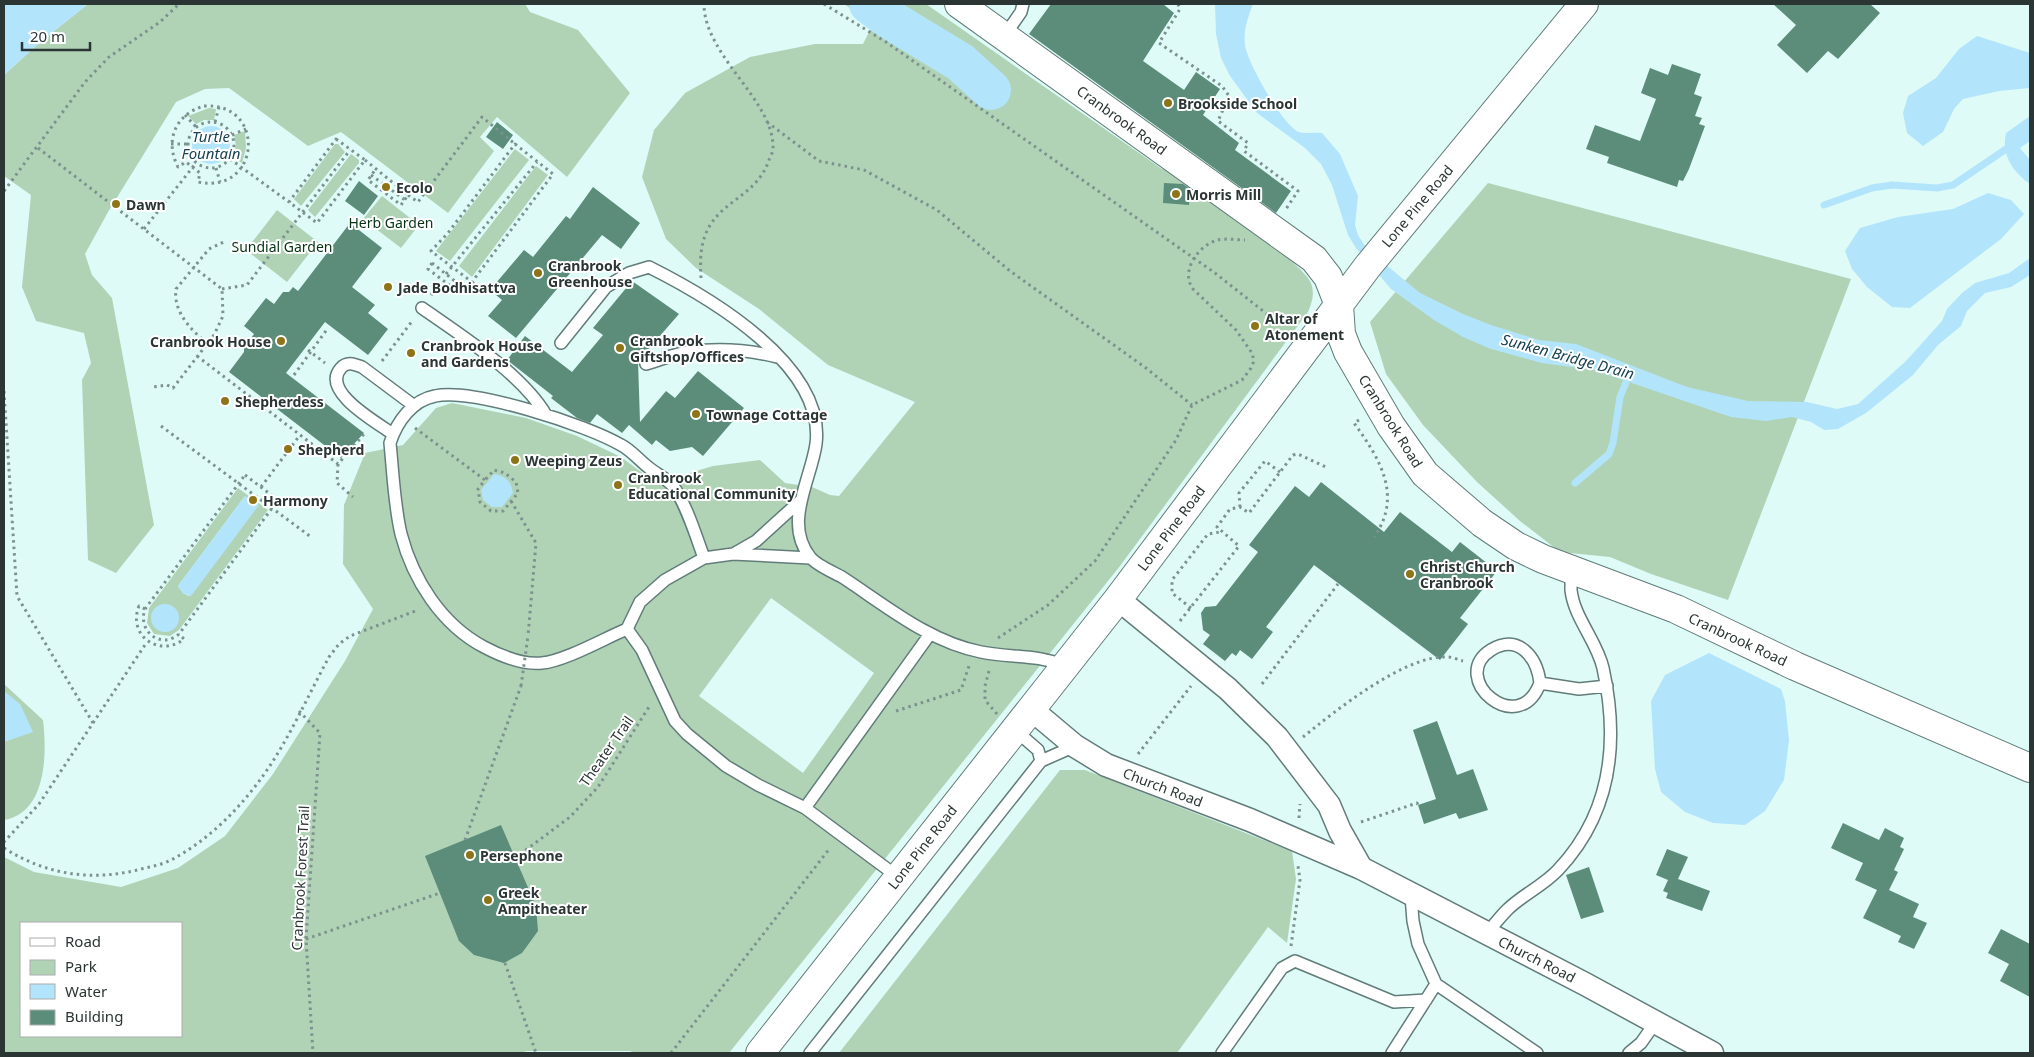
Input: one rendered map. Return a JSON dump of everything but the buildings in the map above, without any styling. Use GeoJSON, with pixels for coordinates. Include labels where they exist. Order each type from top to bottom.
{"type":"FeatureCollection","features":[{"type":"Feature","properties":{"kind":"street","name":"Cranbrook Road"},"geometry":{"type":"LineString","coordinates":[[959,4],[1005,35],[1314,259],[1328,276],[1339,305],[1341,334],[1348,352],[1391,426],[1425,474],[1482,523],[1516,546],[1572,571],[1676,609],[1795,666],[2030,768]]}},
{"type":"Feature","properties":{"kind":"street","name":"Lone Pine Road"},"geometry":{"type":"LineString","coordinates":[[760,1053],[898,877],[1016,719],[1066,666],[1118,599],[1368,266],[1584,4]]}},
{"type":"Feature","properties":{"kind":"street"},"geometry":{"type":"LineString","coordinates":[[1118,599],[1228,688],[1277,737],[1329,805],[1340,831],[1361,868]]}},
{"type":"Feature","properties":{"kind":"street","name":"Church Road"},"geometry":{"type":"LineString","coordinates":[[1016,719],[1075,746],[1106,765],[1268,828],[1361,868],[1712,1053]]}},
{"type":"Feature","properties":{"kind":"lane"},"geometry":{"type":"LineString","coordinates":[[1005,35],[1021,12],[1023,4]]}},
{"type":"Feature","properties":{"kind":"lane"},"geometry":{"type":"LineString","coordinates":[[561,343],[606,287],[629,273],[649,267],[705,300],[760,338],[800,380],[813,409],[816,443],[798,509],[800,536],[810,558]]}},
{"type":"Feature","properties":{"kind":"lane"},"geometry":{"type":"LineString","coordinates":[[422,308],[474,344],[518,382],[538,402],[546,415]]}},
{"type":"Feature","properties":{"kind":"lane"},"geometry":{"type":"LineString","coordinates":[[646,364],[695,352],[757,352],[778,356]]}},
{"type":"Feature","properties":{"kind":"lane"},"geometry":{"type":"LineString","coordinates":[[392,434],[340,392],[335,381],[338,372],[344,365],[353,363],[413,405]]}},
{"type":"Feature","properties":{"kind":"lane"},"geometry":{"type":"LineString","coordinates":[[704,558],[690,519],[673,486],[622,445],[546,415],[474,397],[451,394],[434,396],[413,405],[392,434],[390,442],[401,532],[408,557],[434,604],[466,638],[504,657],[542,663],[628,629],[640,602],[665,580],[704,558],[733,554],[810,558],[930,634],[956,646],[982,652],[1046,658],[1066,666]]}},
{"type":"Feature","properties":{"kind":"lane"},"geometry":{"type":"LineString","coordinates":[[733,554],[756,541],[801,500]]}},
{"type":"Feature","properties":{"kind":"lane"},"geometry":{"type":"LineString","coordinates":[[1487,933],[1508,909],[1557,871],[1586,831],[1600,798],[1610,756],[1612,717],[1607,686],[1602,664],[1571,592],[1572,571]]}},
{"type":"Feature","properties":{"kind":"lane"},"geometry":{"type":"LineString","coordinates":[[628,629],[642,650],[675,721],[706,751],[750,780],[805,808],[898,877]]}},
{"type":"Feature","properties":{"kind":"lane"},"geometry":{"type":"LineString","coordinates":[[805,808],[930,634]]}},
{"type":"Feature","properties":{"kind":"lane"},"geometry":{"type":"LineString","coordinates":[[1509,644],[1522,648],[1531,656],[1538,669],[1540,683],[1532,698],[1521,704],[1510,707],[1497,704],[1481,687],[1477,675],[1478,665],[1486,653],[1496,647],[1509,644]]}},
{"type":"Feature","properties":{"kind":"lane"},"geometry":{"type":"LineString","coordinates":[[1540,683],[1579,689],[1607,686]]}},
{"type":"Feature","properties":{"kind":"lane"},"geometry":{"type":"LineString","coordinates":[[1016,719],[1038,750],[1041,761]]}},
{"type":"Feature","properties":{"kind":"lane"},"geometry":{"type":"LineString","coordinates":[[810,1053],[1041,761],[1075,746]]}},
{"type":"Feature","properties":{"kind":"lane"},"geometry":{"type":"LineString","coordinates":[[1411,896],[1413,921],[1418,944],[1436,984],[1537,1053]]}},
{"type":"Feature","properties":{"kind":"lane"},"geometry":{"type":"LineString","coordinates":[[1222,1053],[1282,968],[1295,961],[1394,1002],[1426,1000]]}},
{"type":"Feature","properties":{"kind":"lane"},"geometry":{"type":"LineString","coordinates":[[1392,1053],[1436,984]]}},
{"type":"Feature","properties":{"kind":"lane"},"geometry":{"type":"LineString","coordinates":[[1629,1053],[1641,1043],[1655,1023]]}},
{"type":"Feature","properties":{"kind":"path"},"geometry":{"type":"LineString","coordinates":[[4,191],[38,148],[85,82],[109,57],[160,22],[179,4]]}},
{"type":"Feature","properties":{"kind":"path"},"geometry":{"type":"LineString","coordinates":[[704,4],[704,16],[730,67],[767,122],[819,161],[864,170],[937,210],[1010,271],[1146,368],[1192,405]]}},
{"type":"Feature","properties":{"kind":"path"},"geometry":{"type":"LineString","coordinates":[[824,4],[886,42],[1194,259],[1277,322]]}},
{"type":"Feature","properties":{"kind":"path"},"geometry":{"type":"LineString","coordinates":[[1178,4],[1180,9],[1158,43],[1222,86],[1229,96],[1218,121],[1248,143],[1244,151],[1298,191],[1281,215]]}},
{"type":"Feature","properties":{"kind":"path"},"geometry":{"type":"LineString","coordinates":[[204,106],[219,107],[235,115],[246,129],[249,148],[242,167],[232,177],[220,182],[198,182],[200,173],[186,162],[178,166],[171,144],[174,131],[185,115],[204,106]]}},
{"type":"Feature","properties":{"kind":"path"},"geometry":{"type":"LineString","coordinates":[[215,122],[219,107]]}},
{"type":"Feature","properties":{"kind":"path"},"geometry":{"type":"LineString","coordinates":[[185,115],[196,127]]}},
{"type":"Feature","properties":{"kind":"path"},"geometry":{"type":"LineString","coordinates":[[289,202],[336,139],[418,202],[482,117],[553,174],[472,282]]}},
{"type":"Feature","properties":{"kind":"path"},"geometry":{"type":"LineString","coordinates":[[215,122],[226,126],[232,135],[234,147],[230,159],[216,168],[209,168],[196,163],[190,155],[187,144],[191,132],[196,127],[201,123],[215,122]]}},
{"type":"Feature","properties":{"kind":"path"},"geometry":{"type":"LineString","coordinates":[[705,300],[700,254],[710,226],[725,209],[750,190],[764,173],[773,149],[767,122]]}},
{"type":"Feature","properties":{"kind":"path"},"geometry":{"type":"LineString","coordinates":[[232,135],[246,129]]}},
{"type":"Feature","properties":{"kind":"path"},"geometry":{"type":"LineString","coordinates":[[171,144],[187,144]]}},
{"type":"Feature","properties":{"kind":"path"},"geometry":{"type":"LineString","coordinates":[[484,291],[431,251],[448,233],[515,144]]}},
{"type":"Feature","properties":{"kind":"path"},"geometry":{"type":"LineString","coordinates":[[38,148],[222,288],[247,285],[350,150]]}},
{"type":"Feature","properties":{"kind":"path"},"geometry":{"type":"LineString","coordinates":[[230,159],[317,223],[365,160]]}},
{"type":"Feature","properties":{"kind":"path"},"geometry":{"type":"LineString","coordinates":[[446,274],[537,162]]}},
{"type":"Feature","properties":{"kind":"path"},"geometry":{"type":"LineString","coordinates":[[144,229],[196,163]]}},
{"type":"Feature","properties":{"kind":"path"},"geometry":{"type":"LineString","coordinates":[[216,168],[220,182]]}},
{"type":"Feature","properties":{"kind":"path"},"geometry":{"type":"LineString","coordinates":[[375,170],[368,180],[394,200],[401,205],[408,195]]}},
{"type":"Feature","properties":{"kind":"path"},"geometry":{"type":"LineString","coordinates":[[373,184],[380,174]]}},
{"type":"Feature","properties":{"kind":"path"},"geometry":{"type":"LineString","coordinates":[[371,175],[404,200]]}},
{"type":"Feature","properties":{"kind":"path"},"geometry":{"type":"LineString","coordinates":[[378,187],[385,178]]}},
{"type":"Feature","properties":{"kind":"path"},"geometry":{"type":"LineString","coordinates":[[394,200],[402,190]]}},
{"type":"Feature","properties":{"kind":"path"},"geometry":{"type":"LineString","coordinates":[[877,709],[888,713],[894,712],[961,690],[971,659],[1027,617],[1048,605],[1095,562],[1176,440],[1192,405],[1242,380],[1254,361],[1252,353],[1236,330],[1188,283],[1187,274],[1194,259],[1215,241],[1253,240]]}},
{"type":"Feature","properties":{"kind":"path"},"geometry":{"type":"LineString","coordinates":[[207,343],[187,323],[176,305],[176,289],[208,249],[226,241]]}},
{"type":"Feature","properties":{"kind":"path"},"geometry":{"type":"LineString","coordinates":[[432,263],[461,286],[457,291],[443,280],[428,269],[432,263]]}},
{"type":"Feature","properties":{"kind":"path"},"geometry":{"type":"LineString","coordinates":[[372,375],[443,280]]}},
{"type":"Feature","properties":{"kind":"path"},"geometry":{"type":"LineString","coordinates":[[153,387],[168,385],[173,388],[207,343],[223,316],[222,288]]}},
{"type":"Feature","properties":{"kind":"path"},"geometry":{"type":"LineString","coordinates":[[294,375],[309,351],[328,328]]}},
{"type":"Feature","properties":{"kind":"path"},"geometry":{"type":"LineString","coordinates":[[309,351],[338,372]]}},
{"type":"Feature","properties":{"kind":"path"},"geometry":{"type":"LineString","coordinates":[[197,356],[338,464]]}},
{"type":"Feature","properties":{"kind":"path"},"geometry":{"type":"LineString","coordinates":[[4,391],[17,596],[93,723]]}},
{"type":"Feature","properties":{"kind":"path"},"geometry":{"type":"LineString","coordinates":[[1360,418],[1354,422],[1371,446],[1378,462],[1385,480],[1389,504],[1386,518],[1374,537]]}},
{"type":"Feature","properties":{"kind":"path"},"geometry":{"type":"LineString","coordinates":[[402,419],[485,480]]}},
{"type":"Feature","properties":{"kind":"path"},"geometry":{"type":"LineString","coordinates":[[353,497],[337,484],[338,464],[374,421]]}},
{"type":"Feature","properties":{"kind":"path"},"geometry":{"type":"LineString","coordinates":[[161,426],[311,537]]}},
{"type":"Feature","properties":{"kind":"path"},"geometry":{"type":"LineString","coordinates":[[261,487],[300,434]]}},
{"type":"Feature","properties":{"kind":"path"},"geometry":{"type":"LineString","coordinates":[[1175,628],[1239,546],[1220,532],[1217,527],[1230,509],[1240,507],[1249,513],[1293,455],[1298,454],[1326,467]]}},
{"type":"Feature","properties":{"kind":"path"},"geometry":{"type":"LineString","coordinates":[[1240,507],[1239,493],[1265,461],[1280,472]]}},
{"type":"Feature","properties":{"kind":"path"},"geometry":{"type":"LineString","coordinates":[[494,470],[505,473],[516,482],[518,493],[503,511],[491,511],[480,502],[478,490],[485,480],[494,470]]}},
{"type":"Feature","properties":{"kind":"path"},"geometry":{"type":"LineString","coordinates":[[245,475],[278,500],[179,634],[166,640],[152,636],[144,625],[145,610],[239,483],[245,475]]}},
{"type":"Feature","properties":{"kind":"path"},"geometry":{"type":"LineString","coordinates":[[464,840],[521,686],[528,636],[536,543],[511,501]]}},
{"type":"Feature","properties":{"kind":"path"},"geometry":{"type":"LineString","coordinates":[[1191,608],[1172,593],[1172,580],[1208,534],[1220,532]]}},
{"type":"Feature","properties":{"kind":"path"},"geometry":{"type":"LineString","coordinates":[[1262,684],[1338,584]]}},
{"type":"Feature","properties":{"kind":"path"},"geometry":{"type":"LineString","coordinates":[[4,848],[27,863],[53,871],[102,876],[130,872],[170,861],[226,820],[273,761],[299,711],[339,644],[350,636],[434,604]]}},
{"type":"Feature","properties":{"kind":"path"},"geometry":{"type":"LineString","coordinates":[[145,610],[139,606],[136,621],[139,632],[148,642],[161,647],[174,646],[184,639],[179,634]]}},
{"type":"Feature","properties":{"kind":"path"},"geometry":{"type":"LineString","coordinates":[[4,842],[39,804],[148,642]]}},
{"type":"Feature","properties":{"kind":"path"},"geometry":{"type":"LineString","coordinates":[[1303,737],[1365,691],[1416,663],[1447,657],[1478,665]]}},
{"type":"Feature","properties":{"kind":"path"},"geometry":{"type":"LineString","coordinates":[[971,659],[989,665],[985,700],[991,709],[1016,719]]}},
{"type":"Feature","properties":{"kind":"path"},"geometry":{"type":"LineString","coordinates":[[1136,756],[1197,678]]}},
{"type":"Feature","properties":{"kind":"path","name":"Theater Trail"},"geometry":{"type":"LineString","coordinates":[[515,858],[570,817],[598,787],[627,744],[660,687]]}},
{"type":"Feature","properties":{"kind":"path","name":"Cranbrook Forest Trail"},"geometry":{"type":"LineString","coordinates":[[299,711],[320,733],[306,939],[313,1053]]}},
{"type":"Feature","properties":{"kind":"path"},"geometry":{"type":"LineString","coordinates":[[1358,823],[1418,804]]}},
{"type":"Feature","properties":{"kind":"path"},"geometry":{"type":"LineString","coordinates":[[671,1053],[834,843]]}},
{"type":"Feature","properties":{"kind":"path"},"geometry":{"type":"LineString","coordinates":[[1290,943],[1300,880],[1297,861]]}},
{"type":"Feature","properties":{"kind":"path"},"geometry":{"type":"LineString","coordinates":[[306,939],[440,893]]}},
{"type":"Feature","properties":{"kind":"path"},"geometry":{"type":"LineString","coordinates":[[504,963],[536,1053]]}},
{"type":"Feature","properties":{"kind":"green space"},"geometry":{"type":"Polygon","coordinates":[[[88,4],[525,4],[530,12],[578,30],[630,93],[567,177],[497,117],[480,137],[494,151],[448,213],[341,132],[308,146],[229,88],[205,89],[176,102],[108,212],[85,254],[92,275],[112,298],[154,525],[116,573],[88,560],[82,380],[91,363],[84,333],[36,321],[22,287],[31,195],[4,176],[4,75],[39,43],[88,4]]]}},
{"type":"Feature","properties":{"kind":"green space"},"geometry":{"type":"Polygon","coordinates":[[[844,4],[926,4],[1162,169],[1171,171],[1270,243],[1304,273],[1311,283],[1313,291],[1308,312],[1120,566],[729,1053],[527,1051],[520,1053],[4,1053],[4,857],[34,872],[121,887],[178,868],[225,836],[273,774],[345,661],[373,609],[343,564],[344,505],[365,453],[403,445],[436,408],[452,403],[526,418],[577,436],[621,457],[656,483],[713,466],[760,460],[785,483],[812,487],[830,495],[839,496],[915,402],[828,365],[759,309],[696,268],[666,239],[642,177],[654,130],[685,93],[750,57],[815,44],[863,44],[873,24],[844,4]],[[771,598],[699,696],[803,773],[874,673],[771,598]]]}},
{"type":"Feature","properties":{"kind":"green space"},"geometry":{"type":"Polygon","coordinates":[[[209,108],[216,109],[214,120],[204,120],[196,124],[188,116],[209,108]]]}},
{"type":"Feature","properties":{"kind":"green space"},"geometry":{"type":"Polygon","coordinates":[[[245,131],[246,148],[242,163],[233,157],[236,146],[234,135],[245,131]]]}},
{"type":"Feature","properties":{"kind":"green space"},"geometry":{"type":"Polygon","coordinates":[[[335,144],[338,144],[345,152],[301,206],[294,199],[335,144]]]}},
{"type":"Feature","properties":{"kind":"green space"},"geometry":{"type":"Polygon","coordinates":[[[515,149],[529,160],[450,261],[436,251],[515,149]]]}},
{"type":"Feature","properties":{"kind":"green space"},"geometry":{"type":"Polygon","coordinates":[[[351,154],[359,160],[359,163],[315,217],[308,210],[351,154]]]}},
{"type":"Feature","properties":{"kind":"green space"},"geometry":{"type":"Polygon","coordinates":[[[536,166],[548,175],[472,277],[459,266],[536,166]]]}},
{"type":"Feature","properties":{"kind":"green space"},"geometry":{"type":"Polygon","coordinates":[[[1488,183],[1851,279],[1728,600],[1651,574],[1610,557],[1560,552],[1520,521],[1477,482],[1423,425],[1386,374],[1370,322],[1488,183]]]}},
{"type":"Feature","properties":{"kind":"green space","name":"Herb Garden"},"geometry":{"type":"Polygon","coordinates":[[[382,196],[419,225],[401,248],[363,219],[382,196]]]}},
{"type":"Feature","properties":{"kind":"green space","name":"Sundial Garden"},"geometry":{"type":"Polygon","coordinates":[[[277,210],[318,242],[287,282],[246,250],[277,210]]]}},
{"type":"Feature","properties":{"kind":"green space"},"geometry":{"type":"Polygon","coordinates":[[[238,488],[268,510],[179,630],[170,636],[154,634],[147,623],[149,608],[238,488]],[[245,496],[178,586],[183,593],[189,596],[245,496]],[[160,605],[153,612],[152,623],[172,606],[160,605]]]}},
{"type":"Feature","properties":{"kind":"green space"},"geometry":{"type":"Polygon","coordinates":[[[4,684],[43,720],[45,749],[41,780],[36,794],[29,806],[18,815],[4,820],[4,684]]]}},
{"type":"Feature","properties":{"kind":"green space"},"geometry":{"type":"Polygon","coordinates":[[[1060,770],[1085,770],[1292,851],[1296,879],[1287,943],[1268,927],[1177,1053],[839,1053],[1060,770]]]}},
{"type":"Feature","properties":{"kind":"water"},"geometry":{"type":"Polygon","coordinates":[[[4,4],[88,4],[39,43],[4,75],[4,4]]]}},
{"type":"Feature","properties":{"kind":"water","name":"Sunken Bridge Drain"},"geometry":{"type":"Polygon","coordinates":[[[1215,4],[1253,4],[1246,24],[1245,35],[1245,45],[1252,65],[1275,106],[1292,127],[1301,133],[1322,133],[1340,154],[1358,196],[1355,225],[1358,235],[1367,249],[1420,293],[1491,325],[1539,340],[1576,344],[1687,387],[1748,401],[1807,402],[1837,409],[1858,404],[1906,361],[1942,321],[1947,309],[1962,293],[1975,283],[2009,273],[2030,258],[2030,275],[2011,287],[1985,293],[1967,311],[1961,326],[1938,345],[1913,375],[1866,413],[1838,429],[1824,430],[1811,422],[1792,417],[1766,421],[1731,417],[1594,370],[1542,363],[1491,349],[1463,337],[1434,320],[1391,289],[1356,248],[1348,235],[1332,185],[1321,164],[1305,148],[1257,113],[1230,76],[1221,58],[1216,34],[1215,4]]]}},
{"type":"Feature","properties":{"kind":"water"},"geometry":{"type":"Polygon","coordinates":[[[1977,36],[2030,53],[2030,88],[1999,91],[1963,99],[1954,109],[1943,132],[1923,146],[1907,133],[1903,113],[1908,96],[1936,78],[1959,49],[1977,36]]]}},
{"type":"Feature","properties":{"kind":"water"},"geometry":{"type":"Polygon","coordinates":[[[2030,116],[2030,141],[2020,148],[2030,160],[2030,184],[2018,174],[2010,162],[2005,149],[2005,141],[2006,133],[2030,116]]]}},
{"type":"Feature","properties":{"kind":"water","name":"Turtle Fountain"},"geometry":{"type":"Polygon","coordinates":[[[211,126],[218,127],[224,132],[229,138],[229,152],[224,158],[218,163],[211,164],[204,163],[198,158],[193,152],[192,145],[193,138],[198,132],[204,127],[211,126]]]}},
{"type":"Feature","properties":{"kind":"water"},"geometry":{"type":"Polygon","coordinates":[[[1988,193],[2011,200],[2024,214],[2001,239],[1910,308],[1892,307],[1867,287],[1852,269],[1845,251],[1860,228],[1898,217],[1953,209],[1988,193]]]}},
{"type":"Feature","properties":{"kind":"water"},"geometry":{"type":"Polygon","coordinates":[[[494,474],[502,476],[509,482],[513,493],[502,507],[492,507],[483,500],[481,490],[494,474]]]}},
{"type":"Feature","properties":{"kind":"water"},"geometry":{"type":"Polygon","coordinates":[[[245,496],[259,505],[191,596],[183,593],[178,586],[245,496]]]}},
{"type":"Feature","properties":{"kind":"water"},"geometry":{"type":"Polygon","coordinates":[[[165,604],[175,608],[179,618],[175,628],[165,632],[155,628],[151,618],[155,608],[165,604]]]}},
{"type":"Feature","properties":{"kind":"water"},"geometry":{"type":"Polygon","coordinates":[[[1709,653],[1781,689],[1785,701],[1789,740],[1784,780],[1765,811],[1745,825],[1713,823],[1685,812],[1661,792],[1655,769],[1651,701],[1665,675],[1709,653]]]}},
{"type":"Feature","properties":{"kind":"water"},"geometry":{"type":"Polygon","coordinates":[[[4,691],[20,704],[33,732],[4,742],[4,691]]]}},
{"type":"Feature","properties":{"kind":"waterway"},"geometry":{"type":"LineString","coordinates":[[869,4],[889,19],[960,62],[991,90]]}},
{"type":"Feature","properties":{"kind":"waterway"},"geometry":{"type":"LineString","coordinates":[[1824,205],[1872,188],[1892,185],[1937,188],[1953,185],[2012,145]]}},
{"type":"Feature","properties":{"kind":"waterway","name":"Sunken Bridge Drain"},"geometry":{"type":"LineString","coordinates":[[1575,483],[1609,454],[1613,443],[1620,397],[1629,375]]}},
{"type":"Feature","properties":{"kind":"place","name":"Brookside School"},"geometry":{"type":"Point","coordinates":[1168,103]}},
{"type":"Feature","properties":{"kind":"place","name":"Ecolo"},"geometry":{"type":"Point","coordinates":[386,187]}},
{"type":"Feature","properties":{"kind":"place","name":"Morris Mill"},"geometry":{"type":"Point","coordinates":[1176,194]}},
{"type":"Feature","properties":{"kind":"place","name":"Dawn"},"geometry":{"type":"Point","coordinates":[116,204]}},
{"type":"Feature","properties":{"kind":"place","name":"Cranbrook Greenhouse"},"geometry":{"type":"Point","coordinates":[538,273]}},
{"type":"Feature","properties":{"kind":"place","name":"Jade Bodhisattva"},"geometry":{"type":"Point","coordinates":[388,287]}},
{"type":"Feature","properties":{"kind":"place","name":"Altar of Atonement"},"geometry":{"type":"Point","coordinates":[1255,326]}},
{"type":"Feature","properties":{"kind":"place","name":"Cranbrook House"},"geometry":{"type":"Point","coordinates":[281,341]}},
{"type":"Feature","properties":{"kind":"place","name":"Cranbrook Giftshop/Offices"},"geometry":{"type":"Point","coordinates":[620,348]}},
{"type":"Feature","properties":{"kind":"place","name":"Cranbrook House and Gardens"},"geometry":{"type":"Point","coordinates":[411,353]}},
{"type":"Feature","properties":{"kind":"place","name":"Shepherdess"},"geometry":{"type":"Point","coordinates":[225,401]}},
{"type":"Feature","properties":{"kind":"place","name":"Townage Cottage"},"geometry":{"type":"Point","coordinates":[696,414]}},
{"type":"Feature","properties":{"kind":"place","name":"Shepherd"},"geometry":{"type":"Point","coordinates":[288,449]}},
{"type":"Feature","properties":{"kind":"place","name":"Weeping Zeus"},"geometry":{"type":"Point","coordinates":[515,460]}},
{"type":"Feature","properties":{"kind":"place","name":"Cranbrook Educational Community"},"geometry":{"type":"Point","coordinates":[618,485]}},
{"type":"Feature","properties":{"kind":"place","name":"Harmony"},"geometry":{"type":"Point","coordinates":[253,500]}},
{"type":"Feature","properties":{"kind":"place","name":"Christ Church Cranbrook"},"geometry":{"type":"Point","coordinates":[1410,574]}},
{"type":"Feature","properties":{"kind":"place","name":"Persephone"},"geometry":{"type":"Point","coordinates":[470,855]}},
{"type":"Feature","properties":{"kind":"place","name":"Greek Ampitheater"},"geometry":{"type":"Point","coordinates":[488,900]}}]}
